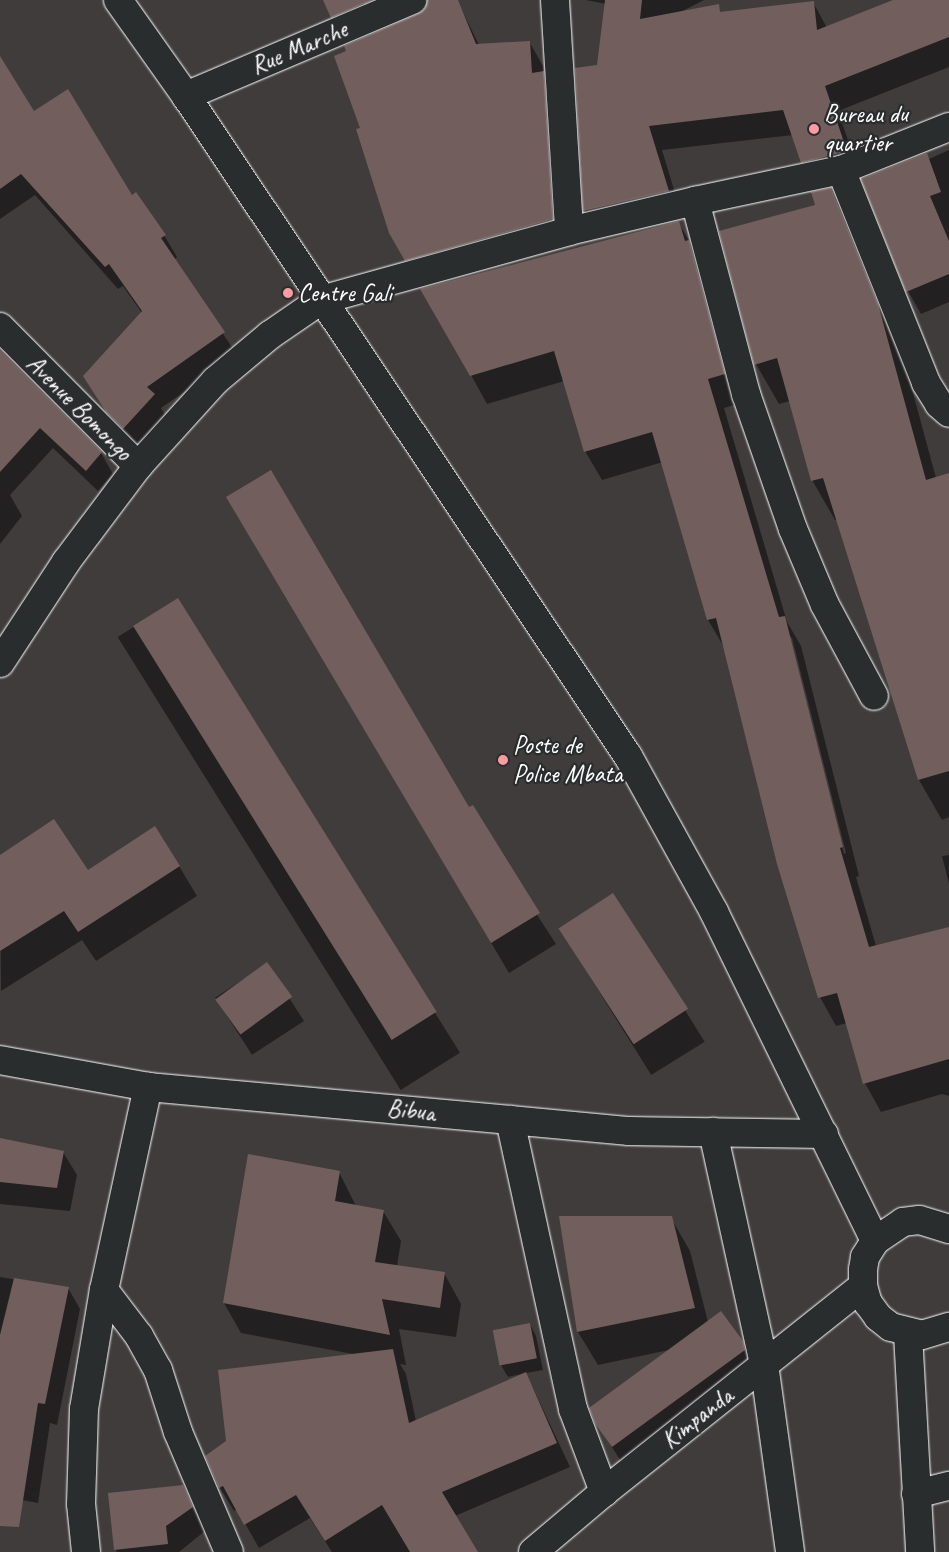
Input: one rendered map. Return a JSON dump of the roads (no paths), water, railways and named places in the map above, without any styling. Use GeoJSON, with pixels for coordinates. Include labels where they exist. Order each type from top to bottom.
{"type":"FeatureCollection","features":[{"type":"Feature","properties":{"kind":"street"},"geometry":{"type":"LineString","coordinates":[[118,0],[186,96],[628,756],[714,912],[824,1134],[875,1242]]}},
{"type":"Feature","properties":{"kind":"street","name":"Rue Marche"},"geometry":{"type":"LineString","coordinates":[[186,96],[412,0]]}},
{"type":"Feature","properties":{"kind":"street"},"geometry":{"type":"LineString","coordinates":[[555,0],[569,231]]}},
{"type":"Feature","properties":{"kind":"street"},"geometry":{"type":"LineString","coordinates":[[0,663],[66,562],[138,466],[215,381],[270,335],[321,300],[569,231],[695,201],[841,170],[949,127]]}},
{"type":"Feature","properties":{"kind":"street"},"geometry":{"type":"LineString","coordinates":[[841,170],[926,383],[939,404],[949,413]]}},
{"type":"Feature","properties":{"kind":"street"},"geometry":{"type":"LineString","coordinates":[[695,201],[746,394],[793,529],[825,606],[874,696]]}},
{"type":"Feature","properties":{"kind":"street","name":"Avenue Bomongo"},"geometry":{"type":"LineString","coordinates":[[0,327],[138,466]]}},
{"type":"Feature","properties":{"kind":"street","name":"Bibua"},"geometry":{"type":"LineString","coordinates":[[0,1060],[148,1087],[629,1131],[824,1134]]}},
{"type":"Feature","properties":{"kind":"street"},"geometry":{"type":"LineString","coordinates":[[86,1552],[81,1504],[84,1409],[104,1290],[148,1087]]}},
{"type":"Feature","properties":{"kind":"street"},"geometry":{"type":"LineString","coordinates":[[510,1120],[573,1409],[604,1492]]}},
{"type":"Feature","properties":{"kind":"street"},"geometry":{"type":"LineString","coordinates":[[713,1132],[764,1364],[790,1552]]}},
{"type":"Feature","properties":{"kind":"street"},"geometry":{"type":"LineString","coordinates":[[949,1229],[919,1220],[902,1222],[875,1242],[865,1257],[863,1286],[878,1317],[908,1334],[922,1335],[949,1327]]}},
{"type":"Feature","properties":{"kind":"street","name":"Kimpanda"},"geometry":{"type":"LineString","coordinates":[[533,1552],[604,1492],[863,1286]]}},
{"type":"Feature","properties":{"kind":"street"},"geometry":{"type":"LineString","coordinates":[[104,1290],[140,1336],[158,1370],[178,1432],[230,1552]]}},
{"type":"Feature","properties":{"kind":"street"},"geometry":{"type":"LineString","coordinates":[[908,1334],[920,1552]]}},
{"type":"Feature","properties":{"kind":"street"},"geometry":{"type":"LineString","coordinates":[[916,1494],[949,1486]]}},
{"type":"Feature","properties":{"kind":"place","name":"Bureau du quartier"},"geometry":{"type":"Point","coordinates":[814,129]}},
{"type":"Feature","properties":{"kind":"place","name":"Centre Gali"},"geometry":{"type":"Point","coordinates":[288,293]}},
{"type":"Feature","properties":{"kind":"place","name":"Poste de Police Mbata"},"geometry":{"type":"Point","coordinates":[503,760]}}]}
